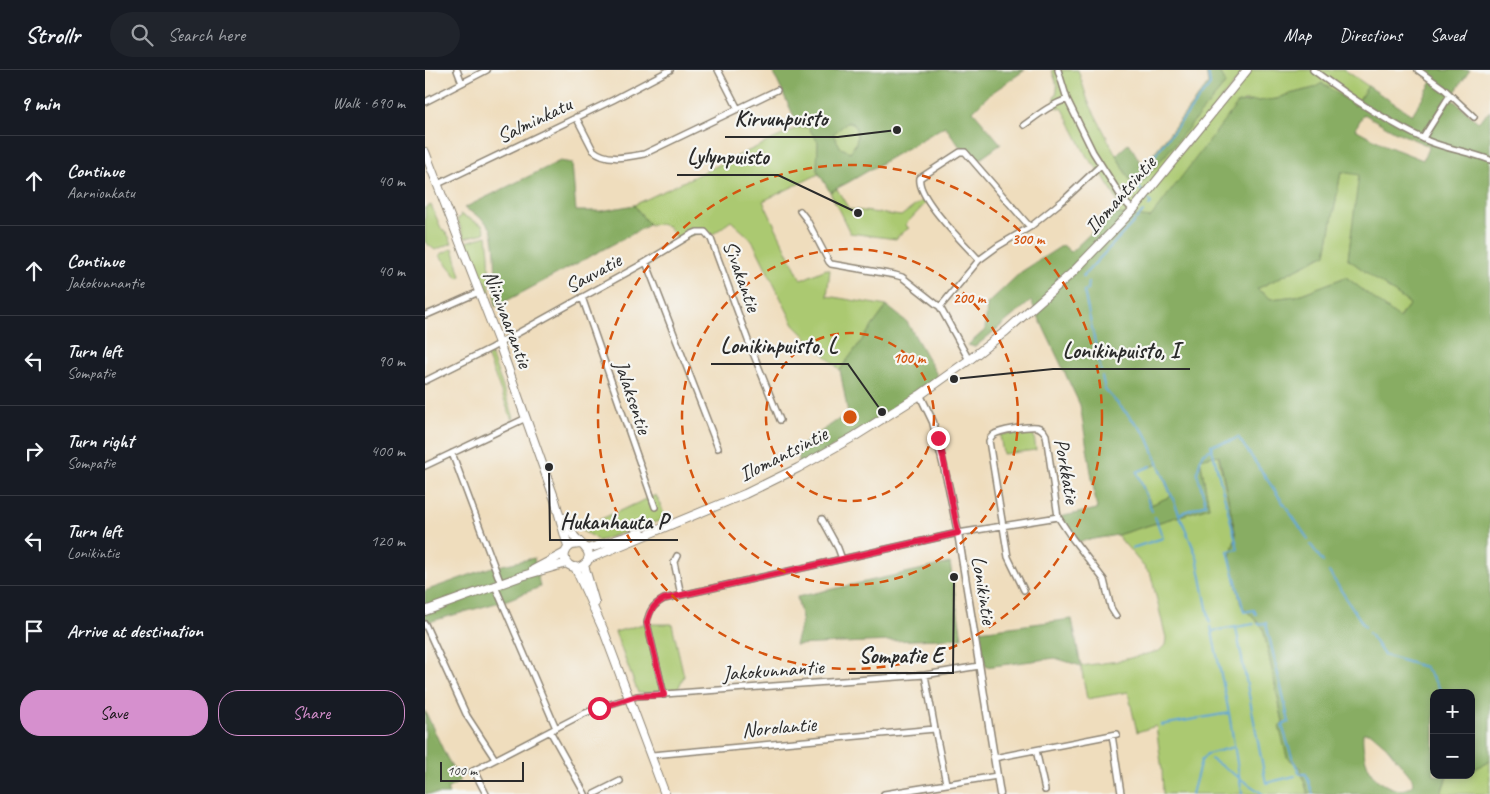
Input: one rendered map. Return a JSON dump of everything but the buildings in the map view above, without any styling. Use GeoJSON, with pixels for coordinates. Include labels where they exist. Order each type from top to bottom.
{"type":"FeatureCollection","features":[{"type":"Feature","properties":{"kind":"main road","name":"Ilomantsintie"},"geometry":{"type":"LineString","coordinates":[[586,562],[670,524],[745,494],[798,468],[855,436],[920,395],[969,360],[1006,331],[1065,279],[1133,210],[1247,70]]}},
{"type":"Feature","properties":{"kind":"main road","name":"Niinivaarantie"},"geometry":{"type":"LineString","coordinates":[[425,152],[526,418],[555,500],[567,550]]}},
{"type":"Feature","properties":{"kind":"main road","name":"Niinivaarantie"},"geometry":{"type":"LineString","coordinates":[[555,500],[572,534],[583,547]]}},
{"type":"Feature","properties":{"kind":"main road","name":"Ilomantsintie"},"geometry":{"type":"LineString","coordinates":[[583,547],[670,524]]}},
{"type":"Feature","properties":{"kind":"main road"},"geometry":{"type":"LineString","coordinates":[[522,576],[574,544],[583,547],[603,629]]}},
{"type":"Feature","properties":{"kind":"main road"},"geometry":{"type":"LineString","coordinates":[[567,550],[565,558],[567,563]]}},
{"type":"Feature","properties":{"kind":"main road"},"geometry":{"type":"LineString","coordinates":[[575,567],[586,562]]}},
{"type":"Feature","properties":{"kind":"main road"},"geometry":{"type":"LineString","coordinates":[[425,611],[522,576],[567,563],[575,567],[603,629],[652,755],[665,794]]}},
{"type":"Feature","properties":{"kind":"street"},"geometry":{"type":"LineString","coordinates":[[457,70],[461,83]]}},
{"type":"Feature","properties":{"kind":"street"},"geometry":{"type":"LineString","coordinates":[[425,102],[487,70]]}},
{"type":"Feature","properties":{"kind":"street","name":"Salminkatu"},"geometry":{"type":"LineString","coordinates":[[438,184],[670,70]]}},
{"type":"Feature","properties":{"kind":"street"},"geometry":{"type":"LineString","coordinates":[[718,70],[738,109]]}},
{"type":"Feature","properties":{"kind":"street"},"geometry":{"type":"LineString","coordinates":[[1058,70],[1067,99],[1101,165],[1124,201],[1133,210]]}},
{"type":"Feature","properties":{"kind":"street"},"geometry":{"type":"LineString","coordinates":[[1313,70],[1384,118],[1410,133],[1429,141],[1490,160]]}},
{"type":"Feature","properties":{"kind":"street"},"geometry":{"type":"LineString","coordinates":[[1418,70],[1474,117]]}},
{"type":"Feature","properties":{"kind":"street"},"geometry":{"type":"LineString","coordinates":[[576,117],[593,150],[603,156],[618,158],[644,154],[777,90]]}},
{"type":"Feature","properties":{"kind":"street"},"geometry":{"type":"LineString","coordinates":[[1423,138],[1450,95]]}},
{"type":"Feature","properties":{"kind":"street"},"geometry":{"type":"LineString","coordinates":[[1024,125],[1049,107],[1067,99]]}},
{"type":"Feature","properties":{"kind":"street"},"geometry":{"type":"LineString","coordinates":[[979,260],[933,208],[919,183],[920,178],[960,152],[965,152],[1030,227]]}},
{"type":"Feature","properties":{"kind":"street"},"geometry":{"type":"LineString","coordinates":[[940,307],[979,260],[1030,227],[1101,165]]}},
{"type":"Feature","properties":{"kind":"street"},"geometry":{"type":"LineString","coordinates":[[801,211],[831,264],[902,277],[940,307],[969,360]]}},
{"type":"Feature","properties":{"kind":"street","name":"Sauvatie"},"geometry":{"type":"LineString","coordinates":[[425,381],[499,343],[646,262],[691,234],[701,231]]}},
{"type":"Feature","properties":{"kind":"street","name":"Sivakantie"},"geometry":{"type":"LineString","coordinates":[[701,231],[711,238],[749,343],[780,420]]}},
{"type":"Feature","properties":{"kind":"street"},"geometry":{"type":"LineString","coordinates":[[646,262],[718,448]]}},
{"type":"Feature","properties":{"kind":"street"},"geometry":{"type":"LineString","coordinates":[[425,315],[479,292]]}},
{"type":"Feature","properties":{"kind":"street","name":"Jalaksentie"},"geometry":{"type":"LineString","coordinates":[[582,297],[655,507]]}},
{"type":"Feature","properties":{"kind":"street","name":"Lonikintie"},"geometry":{"type":"LineString","coordinates":[[920,395],[933,422],[943,457],[958,533],[1000,794]]}},
{"type":"Feature","properties":{"kind":"street"},"geometry":{"type":"LineString","coordinates":[[425,466],[526,418]]}},
{"type":"Feature","properties":{"kind":"street","name":"Porkkatie"},"geometry":{"type":"LineString","coordinates":[[664,695],[647,623],[649,612],[657,603],[664,599],[958,533],[1002,526],[1058,516],[1046,435],[1043,430],[1038,428],[1031,427],[999,432],[991,437],[989,445],[1002,526]]}},
{"type":"Feature","properties":{"kind":"street"},"geometry":{"type":"LineString","coordinates":[[452,453],[498,585],[553,729],[585,794]]}},
{"type":"Feature","properties":{"kind":"street"},"geometry":{"type":"LineString","coordinates":[[1058,516],[1104,580],[1111,608],[1116,616]]}},
{"type":"Feature","properties":{"kind":"street"},"geometry":{"type":"LineString","coordinates":[[822,519],[842,559]]}},
{"type":"Feature","properties":{"kind":"street"},"geometry":{"type":"LineString","coordinates":[[1002,526],[1008,557],[1024,590]]}},
{"type":"Feature","properties":{"kind":"street"},"geometry":{"type":"LineString","coordinates":[[677,556],[675,562],[681,595]]}},
{"type":"Feature","properties":{"kind":"street"},"geometry":{"type":"LineString","coordinates":[[425,624],[467,716],[495,759]]}},
{"type":"Feature","properties":{"kind":"street","name":"Jakokunnantie"},"geometry":{"type":"LineString","coordinates":[[485,794],[473,771],[553,729],[599,708],[629,698],[925,675],[979,666]]}},
{"type":"Feature","properties":{"kind":"street"},"geometry":{"type":"LineString","coordinates":[[925,675],[946,783]]}},
{"type":"Feature","properties":{"kind":"street","name":"Norolantie"},"geometry":{"type":"LineString","coordinates":[[652,755],[935,729]]}},
{"type":"Feature","properties":{"kind":"street"},"geometry":{"type":"LineString","coordinates":[[994,758],[1114,735],[1121,793]]}},
{"type":"Feature","properties":{"kind":"street"},"geometry":{"type":"LineString","coordinates":[[1036,750],[1045,790]]}},
{"type":"Feature","properties":{"kind":"street"},"geometry":{"type":"LineString","coordinates":[[884,794],[997,776]]}},
{"type":"Feature","properties":{"kind":"street"},"geometry":{"type":"LineString","coordinates":[[594,794],[620,781]]}},
{"type":"Feature","properties":{"kind":"green space"},"geometry":{"type":"Polygon","coordinates":[[[772,70],[1025,70],[990,94],[973,111],[1001,144],[979,160],[968,150],[960,147],[945,126],[830,192],[817,170],[818,142],[808,127],[799,127],[772,70]],[[848,122],[833,134],[841,148],[850,152],[857,139],[854,124],[848,122]]]}},
{"type":"Feature","properties":{"kind":"green space"},"geometry":{"type":"Polygon","coordinates":[[[1052,70],[1078,70],[1088,101],[1131,182],[1137,188],[1226,83],[1218,70],[1245,70],[1127,215],[1112,213],[1118,206],[1117,200],[1102,174],[1087,157],[1063,109],[1056,107],[1054,97],[1057,87],[1052,70]]]}},
{"type":"Feature","properties":{"kind":"green space"},"geometry":{"type":"Polygon","coordinates":[[[1206,70],[1218,70],[1226,83],[1137,189],[1116,155],[1129,143],[1143,167],[1208,84],[1206,70]]]}},
{"type":"Feature","properties":{"kind":"green space"},"geometry":{"type":"Polygon","coordinates":[[[1250,70],[1345,70],[1368,86],[1355,106],[1314,88],[1277,99],[1243,101],[1150,218],[1129,216],[1250,70]]]}},
{"type":"Feature","properties":{"kind":"green space"},"geometry":{"type":"Polygon","coordinates":[[[1419,70],[1470,70],[1451,98],[1478,122],[1490,111],[1490,761],[1475,769],[1475,689],[1430,689],[1430,779],[1446,779],[1441,794],[1308,794],[1300,768],[1287,757],[1279,726],[1283,722],[1263,628],[1241,605],[1230,557],[1236,536],[1219,455],[1200,459],[1209,507],[1117,535],[1076,542],[1059,517],[1097,509],[1080,405],[1031,301],[975,347],[968,345],[985,330],[987,304],[1021,272],[1063,245],[1071,252],[1112,213],[1150,218],[1238,103],[1277,99],[1314,88],[1322,83],[1355,106],[1368,86],[1412,115],[1433,80],[1419,70]],[[1364,114],[1355,129],[1387,146],[1423,160],[1429,146],[1394,131],[1364,114]],[[1341,172],[1326,254],[1257,289],[1271,299],[1296,296],[1346,277],[1399,318],[1410,304],[1348,259],[1359,175],[1341,172]],[[1158,464],[1137,472],[1151,505],[1171,496],[1158,464]],[[1363,733],[1366,761],[1376,779],[1398,790],[1406,789],[1413,784],[1412,778],[1386,746],[1371,733],[1363,733]]]}},
{"type":"Feature","properties":{"kind":"green space"},"geometry":{"type":"Polygon","coordinates":[[[848,122],[854,124],[857,132],[855,145],[850,152],[841,148],[832,133],[848,122]]]}},
{"type":"Feature","properties":{"kind":"green space"},"geometry":{"type":"Polygon","coordinates":[[[799,127],[808,127],[818,142],[817,170],[819,174],[763,201],[801,280],[826,269],[830,270],[827,296],[887,306],[840,370],[794,325],[752,240],[731,221],[712,235],[706,230],[678,240],[667,226],[660,224],[649,225],[634,205],[799,127]]]}},
{"type":"Feature","properties":{"kind":"green space"},"geometry":{"type":"Polygon","coordinates":[[[560,161],[572,163],[576,211],[601,211],[634,205],[649,225],[495,307],[495,253],[492,232],[484,221],[464,208],[560,161]]]}},
{"type":"Feature","properties":{"kind":"green space"},"geometry":{"type":"Polygon","coordinates":[[[1341,172],[1360,174],[1348,259],[1410,304],[1398,318],[1346,277],[1296,296],[1271,299],[1257,289],[1326,254],[1341,172]]]}},
{"type":"Feature","properties":{"kind":"green space"},"geometry":{"type":"Polygon","coordinates":[[[837,189],[849,209],[901,216],[923,200],[926,203],[905,225],[909,228],[896,239],[850,233],[830,192],[837,189]]]}},
{"type":"Feature","properties":{"kind":"green space"},"geometry":{"type":"Polygon","coordinates":[[[431,205],[441,228],[448,235],[452,243],[435,250],[425,242],[425,208],[431,205]]]}},
{"type":"Feature","properties":{"kind":"green space"},"geometry":{"type":"Polygon","coordinates":[[[460,214],[482,225],[484,233],[465,238],[457,219],[461,217],[460,214]]]}},
{"type":"Feature","properties":{"kind":"green space"},"geometry":{"type":"Polygon","coordinates":[[[487,236],[490,304],[488,306],[466,242],[487,236]]]}},
{"type":"Feature","properties":{"kind":"green space"},"geometry":{"type":"Polygon","coordinates":[[[453,248],[461,276],[458,278],[440,256],[453,248]]]}},
{"type":"Feature","properties":{"kind":"green space"},"geometry":{"type":"Polygon","coordinates":[[[887,306],[907,322],[940,380],[798,469],[800,446],[848,413],[840,370],[887,306]]]}},
{"type":"Feature","properties":{"kind":"green space"},"geometry":{"type":"Polygon","coordinates":[[[490,351],[514,418],[512,420],[486,353],[490,351]]]}},
{"type":"Feature","properties":{"kind":"green space"},"geometry":{"type":"Polygon","coordinates":[[[1033,430],[1036,450],[1003,454],[1000,435],[1033,430]]]}},
{"type":"Feature","properties":{"kind":"green space"},"geometry":{"type":"Polygon","coordinates":[[[1218,455],[1236,536],[1230,557],[1241,605],[1263,628],[1283,722],[1279,726],[1300,768],[1308,794],[1163,794],[1156,726],[1137,732],[1128,692],[1087,699],[1081,666],[1118,661],[1159,651],[1165,645],[1166,638],[1151,575],[1117,535],[1209,507],[1200,458],[1218,455]]]}},
{"type":"Feature","properties":{"kind":"green space"},"geometry":{"type":"Polygon","coordinates":[[[1158,464],[1171,496],[1151,505],[1137,472],[1158,464]]]}},
{"type":"Feature","properties":{"kind":"green space"},"geometry":{"type":"Polygon","coordinates":[[[656,495],[664,514],[659,521],[598,541],[578,529],[656,495]]]}},
{"type":"Feature","properties":{"kind":"green space"},"geometry":{"type":"Polygon","coordinates":[[[534,558],[540,587],[507,600],[425,623],[425,591],[489,568],[534,558]]]}},
{"type":"Feature","properties":{"kind":"green space"},"geometry":{"type":"Polygon","coordinates":[[[950,563],[962,638],[795,645],[802,620],[797,597],[950,563]]]}},
{"type":"Feature","properties":{"kind":"green space"},"geometry":{"type":"Polygon","coordinates":[[[1072,619],[1081,666],[1055,658],[986,667],[979,631],[1072,619]]]}},
{"type":"Feature","properties":{"kind":"green space"},"geometry":{"type":"Polygon","coordinates":[[[643,624],[672,624],[684,676],[677,691],[638,693],[615,632],[643,624]]]}},
{"type":"Feature","properties":{"kind":"green space"},"geometry":{"type":"Polygon","coordinates":[[[425,711],[460,781],[447,789],[449,794],[425,794],[425,711]]]}},
{"type":"Feature","properties":{"kind":"green space"},"geometry":{"type":"Polygon","coordinates":[[[1490,761],[1490,794],[1441,794],[1446,779],[1475,779],[1475,769],[1490,761]]]}},
{"type":"Feature","properties":{"kind":"waterway"},"geometry":{"type":"LineString","coordinates":[[1142,191],[1136,184],[1158,151],[1210,85],[1208,70]]}},
{"type":"Feature","properties":{"kind":"waterway"},"geometry":{"type":"LineString","coordinates":[[1148,199],[1151,203],[1149,205]]}},
{"type":"Feature","properties":{"kind":"waterway"},"geometry":{"type":"LineString","coordinates":[[1083,276],[1143,212]]}},
{"type":"Feature","properties":{"kind":"waterway"},"geometry":{"type":"LineString","coordinates":[[1088,282],[1087,290],[1084,291],[1101,371]]}},
{"type":"Feature","properties":{"kind":"waterway"},"geometry":{"type":"LineString","coordinates":[[1102,377],[1105,390],[1146,434],[1197,557],[1210,623]]}},
{"type":"Feature","properties":{"kind":"waterway"},"geometry":{"type":"LineString","coordinates":[[1179,514],[1206,504],[1197,473],[1202,454],[1212,449],[1211,445],[1231,441],[1238,437],[1308,539]]}},
{"type":"Feature","properties":{"kind":"waterway"},"geometry":{"type":"LineString","coordinates":[[1212,449],[1238,549],[1228,551],[1244,612],[1254,610],[1256,614]]}},
{"type":"Feature","properties":{"kind":"waterway"},"geometry":{"type":"LineString","coordinates":[[1151,466],[1137,472],[1152,511]]}},
{"type":"Feature","properties":{"kind":"waterway"},"geometry":{"type":"LineString","coordinates":[[1132,548],[1163,538],[1155,517]]}},
{"type":"Feature","properties":{"kind":"waterway"},"geometry":{"type":"LineString","coordinates":[[1311,545],[1323,562]]}},
{"type":"Feature","properties":{"kind":"waterway"},"geometry":{"type":"LineString","coordinates":[[1329,572],[1365,627]]}},
{"type":"Feature","properties":{"kind":"waterway"},"geometry":{"type":"LineString","coordinates":[[1258,624],[1266,623],[1289,722],[1282,725],[1292,757],[1301,774]]}},
{"type":"Feature","properties":{"kind":"waterway"},"geometry":{"type":"LineString","coordinates":[[1212,631],[1254,624]]}},
{"type":"Feature","properties":{"kind":"waterway"},"geometry":{"type":"LineString","coordinates":[[1211,627],[1229,713],[1242,794]]}},
{"type":"Feature","properties":{"kind":"waterway"},"geometry":{"type":"LineString","coordinates":[[1236,628],[1266,783],[1295,776]]}},
{"type":"Feature","properties":{"kind":"waterway"},"geometry":{"type":"LineString","coordinates":[[1369,633],[1384,655],[1425,667],[1440,689]]}},
{"type":"Feature","properties":{"kind":"waterway"},"geometry":{"type":"LineString","coordinates":[[1161,725],[1229,713]]}},
{"type":"Feature","properties":{"kind":"waterway"},"geometry":{"type":"LineString","coordinates":[[1192,794],[1201,761],[1207,754],[1234,747]]}},
{"type":"Feature","properties":{"kind":"waterway"},"geometry":{"type":"LineString","coordinates":[[1211,759],[1263,794]]}},
{"type":"Feature","properties":{"kind":"waterway"},"geometry":{"type":"LineString","coordinates":[[1302,774],[1306,774],[1313,794]]}},
{"type":"Feature","properties":{"kind":"place","name":"Kirvunpuisto"},"geometry":{"type":"Point","coordinates":[897,130]}},
{"type":"Feature","properties":{"kind":"place","name":"Lylynpuisto"},"geometry":{"type":"Point","coordinates":[858,213]}},
{"type":"Feature","properties":{"kind":"place","name":"Lonikinpuisto, I"},"geometry":{"type":"Point","coordinates":[954,379]}},
{"type":"Feature","properties":{"kind":"place","name":"Lonikinpuisto, L"},"geometry":{"type":"Point","coordinates":[882,412]}},
{"type":"Feature","properties":{"kind":"place","name":"Hukanhauta P"},"geometry":{"type":"Point","coordinates":[549,467]}},
{"type":"Feature","properties":{"kind":"place","name":"Sompatie E"},"geometry":{"type":"Point","coordinates":[954,577]}},
{"type":"Feature","properties":{"kind":"route"},"geometry":{"type":"LineString","coordinates":[[599,708],[637,696],[664,695],[647,623],[649,612],[657,603],[664,599],[958,533],[938,438]]}}]}
